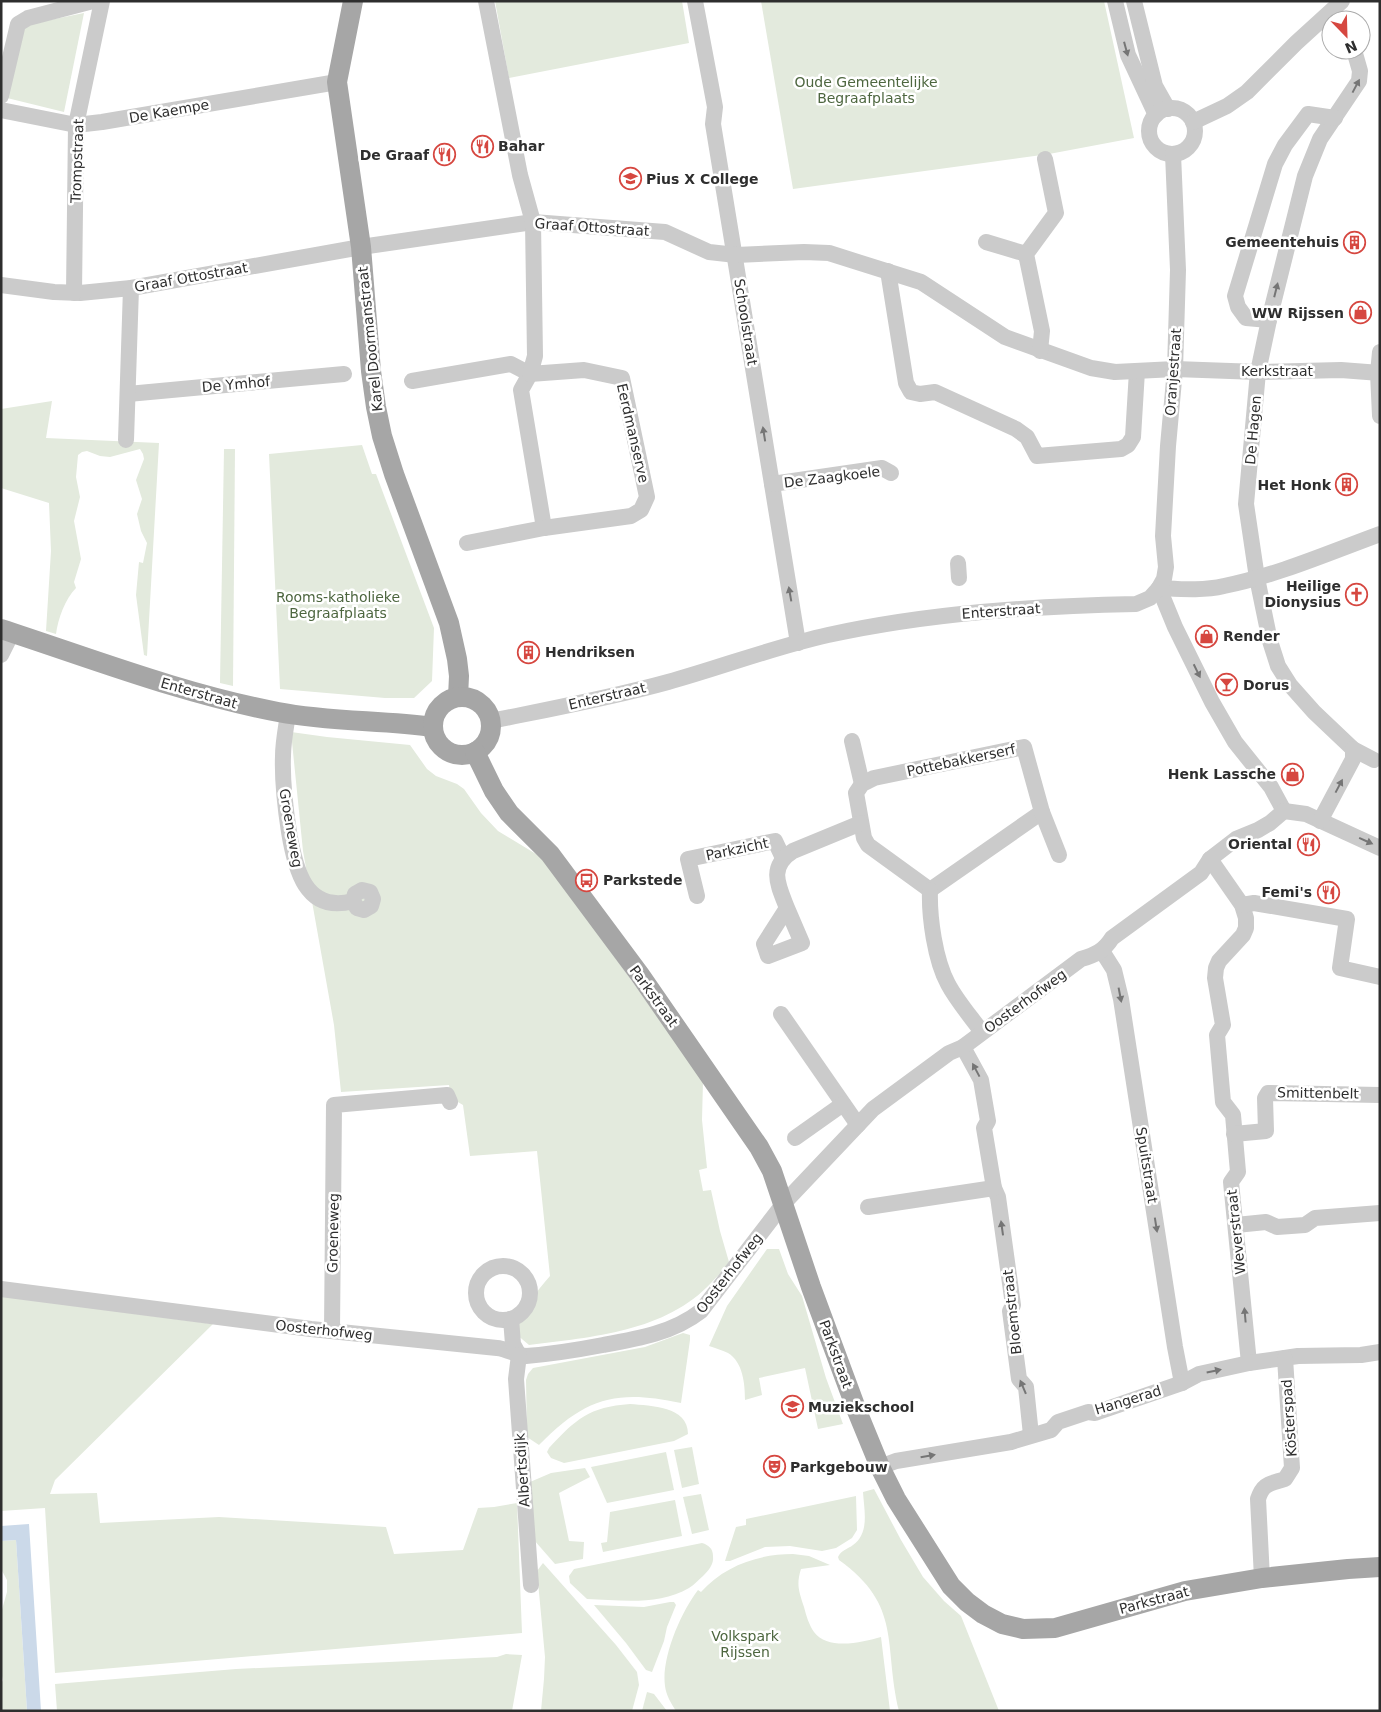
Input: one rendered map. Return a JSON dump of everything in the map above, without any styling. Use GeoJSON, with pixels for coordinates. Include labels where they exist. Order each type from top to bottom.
{"type":"FeatureCollection","features":[{"type":"Feature","properties":{"kind":"main road","name":"Karel Doormanstraat"},"geometry":{"type":"LineString","coordinates":[[353,1],[337,82],[361,247],[376,408],[382,436],[394,474],[450,623],[458,659],[458,697]]}},
{"type":"Feature","properties":{"kind":"main road","name":"Enterstraat"},"geometry":{"type":"LineString","coordinates":[[6,631],[231,703],[288,714],[433,727]]}},
{"type":"Feature","properties":{"kind":"main road"},"geometry":{"type":"LineString","coordinates":[[458,697],[469,698],[479,702],[487,710],[491,721],[491,730],[483,747],[466,755],[456,755],[447,751],[440,745],[433,727],[435,716],[440,708],[448,701],[458,697]]}},
{"type":"Feature","properties":{"kind":"main road","name":"Parkstraat"},"geometry":{"type":"LineString","coordinates":[[475,752],[494,791],[509,813],[550,854],[640,975],[759,1146],[772,1171],[808,1278],[880,1467],[896,1499],[950,1586],[967,1602],[983,1614],[1002,1624],[1023,1629],[1055,1628],[1185,1591],[1262,1578],[1380,1567]]}},
{"type":"Feature","properties":{"kind":"street"},"geometry":{"type":"LineString","coordinates":[[1,96],[18,24],[28,18],[93,1]]}},
{"type":"Feature","properties":{"kind":"street","name":"Trompstraat"},"geometry":{"type":"LineString","coordinates":[[74,293],[76,125],[102,1]]}},
{"type":"Feature","properties":{"kind":"street"},"geometry":{"type":"LineString","coordinates":[[486,1],[520,175],[533,222],[535,356],[530,374],[521,390],[544,528]]}},
{"type":"Feature","properties":{"kind":"street","name":"Schoolstraat"},"geometry":{"type":"LineString","coordinates":[[695,1],[714,107],[713,124],[798,642]]}},
{"type":"Feature","properties":{"kind":"street"},"geometry":{"type":"LineString","coordinates":[[1115,1],[1128,55],[1162,112]]}},
{"type":"Feature","properties":{"kind":"street"},"geometry":{"type":"LineString","coordinates":[[1134,1],[1162,112]]}},
{"type":"Feature","properties":{"kind":"street"},"geometry":{"type":"LineString","coordinates":[[1193,122],[1227,106],[1247,92],[1321,24]]}},
{"type":"Feature","properties":{"kind":"street","name":"De Hagen"},"geometry":{"type":"LineString","coordinates":[[1357,60],[1360,71],[1359,81],[1317,145],[1304,176],[1258,372],[1246,504],[1257,578],[1270,641],[1278,666],[1290,685],[1314,712],[1353,749],[1374,760]]}},
{"type":"Feature","properties":{"kind":"street","name":"De Kaempe"},"geometry":{"type":"LineString","coordinates":[[1,110],[76,125],[337,82]]}},
{"type":"Feature","properties":{"kind":"street"},"geometry":{"type":"LineString","coordinates":[[1180,110],[1190,117],[1193,122],[1194,133],[1191,143],[1184,151],[1173,154],[1164,153],[1156,148],[1151,141],[1150,123],[1162,112],[1180,110]]}},
{"type":"Feature","properties":{"kind":"street"},"geometry":{"type":"LineString","coordinates":[[1269,320],[1246,318],[1238,306],[1235,296],[1275,164],[1285,145],[1308,114],[1335,118]]}},
{"type":"Feature","properties":{"kind":"street","name":"Oranjestraat"},"geometry":{"type":"LineString","coordinates":[[1159,588],[1164,579],[1166,567],[1164,536],[1168,446],[1175,369],[1178,270],[1173,154]]}},
{"type":"Feature","properties":{"kind":"street"},"geometry":{"type":"LineString","coordinates":[[1040,351],[1042,331],[1026,254],[1056,213],[1045,159]]}},
{"type":"Feature","properties":{"kind":"street","name":"Graaf Ottostraat"},"geometry":{"type":"LineString","coordinates":[[1,285],[74,293],[131,288],[361,247],[533,222],[665,232],[709,252],[736,255],[804,252],[829,253],[921,282],[1005,337],[1040,351],[1091,368],[1115,372],[1175,369]]}},
{"type":"Feature","properties":{"kind":"street"},"geometry":{"type":"LineString","coordinates":[[986,242],[1026,254]]}},
{"type":"Feature","properties":{"kind":"street"},"geometry":{"type":"LineString","coordinates":[[888,271],[906,383],[911,392],[920,394],[935,392],[1016,429],[1027,437],[1037,456],[1120,449],[1128,445],[1133,437],[1137,371]]}},
{"type":"Feature","properties":{"kind":"street"},"geometry":{"type":"LineString","coordinates":[[126,440],[131,288]]}},
{"type":"Feature","properties":{"kind":"street"},"geometry":{"type":"LineString","coordinates":[[1380,352],[1380,416]]}},
{"type":"Feature","properties":{"kind":"street","name":"Eerdmanserve"},"geometry":{"type":"LineString","coordinates":[[412,381],[511,364],[530,374],[584,370],[622,378],[647,497],[641,510],[630,516],[544,528],[468,544]]}},
{"type":"Feature","properties":{"kind":"street","name":"Kerkstraat"},"geometry":{"type":"LineString","coordinates":[[1175,369],[1258,372],[1341,370],[1379,373]]}},
{"type":"Feature","properties":{"kind":"street","name":"De Ymhof"},"geometry":{"type":"LineString","coordinates":[[128,394],[344,374]]}},
{"type":"Feature","properties":{"kind":"street","name":"De Zaagkoele"},"geometry":{"type":"LineString","coordinates":[[772,484],[882,468],[891,473]]}},
{"type":"Feature","properties":{"kind":"street"},"geometry":{"type":"LineString","coordinates":[[1380,534],[1312,560],[1222,587],[1159,588],[1175,627],[1212,702],[1235,742],[1271,786],[1284,811],[1306,814],[1380,848]]}},
{"type":"Feature","properties":{"kind":"street","name":"Enterstraat"},"geometry":{"type":"LineString","coordinates":[[491,721],[597,700],[668,682],[798,642],[903,622],[962,614],[1136,604],[1150,598],[1159,588]]}},
{"type":"Feature","properties":{"kind":"street"},"geometry":{"type":"LineString","coordinates":[[1,655],[6,631]]}},
{"type":"Feature","properties":{"kind":"street","name":"Groeneweg"},"geometry":{"type":"LineString","coordinates":[[288,714],[283,754],[283,796],[294,861],[300,878],[309,890],[320,899],[333,904],[353,901]]}},
{"type":"Feature","properties":{"kind":"street"},"geometry":{"type":"LineString","coordinates":[[852,741],[862,784],[856,793],[864,838],[868,845],[930,890]]}},
{"type":"Feature","properties":{"kind":"street","name":"Pottebakkerserf"},"geometry":{"type":"LineString","coordinates":[[862,784],[874,778],[1024,747],[1042,812],[1059,855]]}},
{"type":"Feature","properties":{"kind":"street"},"geometry":{"type":"LineString","coordinates":[[1320,820],[1353,759],[1353,749]]}},
{"type":"Feature","properties":{"kind":"street","name":"Oosterhofweg"},"geometry":{"type":"LineString","coordinates":[[1,1289],[233,1320],[497,1348],[509,1350],[519,1355],[568,1352],[631,1340],[673,1328],[701,1311],[784,1203],[873,1110],[949,1053],[964,1047],[1081,960],[1098,954],[1107,947],[1112,938],[1201,873],[1210,859],[1236,839],[1270,823],[1284,811]]}},
{"type":"Feature","properties":{"kind":"street"},"geometry":{"type":"LineString","coordinates":[[930,890],[1042,812]]}},
{"type":"Feature","properties":{"kind":"street","name":"Parkzicht"},"geometry":{"type":"LineString","coordinates":[[787,908],[776,874],[784,858],[793,851],[861,823]]}},
{"type":"Feature","properties":{"kind":"street","name":"Parkzicht"},"geometry":{"type":"LineString","coordinates":[[697,896],[688,860],[775,841],[784,858]]}},
{"type":"Feature","properties":{"kind":"street","name":"Weverstraat"},"geometry":{"type":"LineString","coordinates":[[1210,859],[1242,905],[1246,918],[1246,928],[1243,935],[1219,961],[1215,978],[1223,1025],[1217,1035],[1223,1102],[1233,1115],[1238,1172],[1231,1182],[1249,1364]]}},
{"type":"Feature","properties":{"kind":"street"},"geometry":{"type":"LineString","coordinates":[[930,890],[929,907],[940,967],[949,986],[982,1032]]}},
{"type":"Feature","properties":{"kind":"street"},"geometry":{"type":"LineString","coordinates":[[1242,905],[1254,903],[1347,920],[1340,968],[1380,977]]}},
{"type":"Feature","properties":{"kind":"street","name":"Spuitstraat"},"geometry":{"type":"LineString","coordinates":[[1102,950],[1114,970],[1121,999],[1182,1383]]}},
{"type":"Feature","properties":{"kind":"street"},"geometry":{"type":"LineString","coordinates":[[781,1014],[858,1125]]}},
{"type":"Feature","properties":{"kind":"street","name":"Bloemstraat"},"geometry":{"type":"LineString","coordinates":[[964,1047],[981,1080],[988,1121],[984,1128],[994,1188],[998,1197],[1014,1305],[1010,1311],[1019,1379],[1026,1387],[1031,1435]]}},
{"type":"Feature","properties":{"kind":"street","name":"Smittenbelt"},"geometry":{"type":"LineString","coordinates":[[1234,1134],[1266,1131],[1265,1098],[1268,1093],[1380,1095]]}},
{"type":"Feature","properties":{"kind":"street","name":"Groeneweg"},"geometry":{"type":"LineString","coordinates":[[332,1331],[334,1105],[447,1096],[450,1102]]}},
{"type":"Feature","properties":{"kind":"street"},"geometry":{"type":"LineString","coordinates":[[795,1138],[844,1104]]}},
{"type":"Feature","properties":{"kind":"street"},"geometry":{"type":"LineString","coordinates":[[868,1207],[994,1188]]}},
{"type":"Feature","properties":{"kind":"street"},"geometry":{"type":"LineString","coordinates":[[1236,1225],[1266,1222],[1277,1227],[1305,1225],[1315,1218],[1380,1213]]}},
{"type":"Feature","properties":{"kind":"street"},"geometry":{"type":"LineString","coordinates":[[511,1319],[513,1344],[519,1355]]}},
{"type":"Feature","properties":{"kind":"street","name":"Hangerad"},"geometry":{"type":"LineString","coordinates":[[880,1467],[896,1461],[1010,1442],[1051,1430],[1058,1422],[1088,1412],[1095,1413],[1182,1383],[1199,1374],[1298,1356],[1361,1355],[1380,1352]]}},
{"type":"Feature","properties":{"kind":"street","name":"Albertsdijk"},"geometry":{"type":"LineString","coordinates":[[519,1355],[516,1379],[531,1585]]}},
{"type":"Feature","properties":{"kind":"street","name":"Kösterspad"},"geometry":{"type":"LineString","coordinates":[[1262,1578],[1258,1500],[1261,1490],[1267,1484],[1285,1480],[1292,1468],[1285,1358]]}},
{"type":"Feature","properties":{"kind":"green space"},"geometry":{"type":"Polygon","coordinates":[[[495,1],[682,1],[689,43],[509,78],[495,1]]]}},
{"type":"Feature","properties":{"kind":"green space","name":"Oude Gemeentelijke Begraafplaats"},"geometry":{"type":"Polygon","coordinates":[[[761,1],[1104,1],[1134,138],[1049,154],[793,189],[761,1]]]}},
{"type":"Feature","properties":{"kind":"green space"},"geometry":{"type":"Polygon","coordinates":[[[84,13],[64,112],[3,97],[20,26],[84,13]]]}},
{"type":"Feature","properties":{"kind":"green space"},"geometry":{"type":"Polygon","coordinates":[[[52,401],[46,438],[159,443],[147,656],[144,655],[136,595],[139,562],[143,563],[147,543],[141,531],[137,514],[142,499],[136,480],[144,459],[140,449],[110,457],[100,456],[87,451],[78,455],[76,477],[80,497],[74,521],[81,559],[74,582],[76,588],[63,610],[56,634],[46,631],[51,551],[49,503],[1,488],[1,409],[52,401]]]}},
{"type":"Feature","properties":{"kind":"green space","name":"Rooms-katholieke Begraafplaats"},"geometry":{"type":"Polygon","coordinates":[[[362,445],[372,474],[376,474],[434,628],[432,681],[414,698],[385,698],[280,689],[269,454],[362,445]]]}},
{"type":"Feature","properties":{"kind":"green space"},"geometry":{"type":"Polygon","coordinates":[[[224,449],[235,449],[233,686],[220,683],[224,449]]]}},
{"type":"Feature","properties":{"kind":"green space"},"geometry":{"type":"Polygon","coordinates":[[[291,732],[410,745],[427,769],[436,776],[457,784],[464,789],[481,813],[498,831],[536,854],[550,866],[703,1081],[702,1120],[707,1168],[699,1170],[703,1191],[711,1190],[729,1262],[694,1299],[673,1312],[627,1329],[578,1339],[529,1345],[516,1334],[522,1317],[530,1303],[550,1276],[537,1151],[470,1156],[463,1105],[451,1098],[449,1085],[341,1092],[334,1025],[303,851],[291,732]]]}},
{"type":"Feature","properties":{"kind":"green space"},"geometry":{"type":"Polygon","coordinates":[[[767,1249],[779,1249],[788,1274],[802,1296],[826,1378],[843,1424],[818,1429],[805,1368],[759,1378],[762,1395],[745,1400],[744,1380],[737,1362],[728,1353],[709,1346],[727,1306],[767,1249]]]}},
{"type":"Feature","properties":{"kind":"green space"},"geometry":{"type":"Polygon","coordinates":[[[1,1296],[213,1324],[55,1480],[50,1494],[97,1493],[100,1523],[219,1517],[386,1527],[394,1554],[463,1550],[478,1508],[517,1503],[522,1633],[55,1673],[45,1508],[1,1511],[1,1296]]]}},
{"type":"Feature","properties":{"kind":"green space"},"geometry":{"type":"Polygon","coordinates":[[[683,1333],[690,1335],[690,1340],[681,1403],[638,1397],[603,1401],[587,1407],[571,1417],[539,1445],[527,1437],[526,1380],[533,1368],[645,1347],[683,1333]]]}},
{"type":"Feature","properties":{"kind":"green space"},"geometry":{"type":"Polygon","coordinates":[[[630,1404],[658,1407],[675,1413],[682,1418],[688,1434],[674,1441],[564,1463],[551,1458],[547,1452],[567,1429],[584,1416],[604,1408],[630,1404]]]}},
{"type":"Feature","properties":{"kind":"green space"},"geometry":{"type":"Polygon","coordinates":[[[692,1447],[699,1484],[682,1488],[674,1450],[692,1447]]]}},
{"type":"Feature","properties":{"kind":"green space"},"geometry":{"type":"Polygon","coordinates":[[[666,1452],[674,1490],[607,1503],[591,1467],[666,1452]]]}},
{"type":"Feature","properties":{"kind":"green space"},"geometry":{"type":"Polygon","coordinates":[[[585,1468],[590,1477],[559,1493],[569,1541],[584,1542],[583,1559],[555,1564],[534,1540],[530,1482],[551,1473],[585,1468]]]}},
{"type":"Feature","properties":{"kind":"green space"},"geometry":{"type":"Polygon","coordinates":[[[874,1489],[923,1577],[944,1601],[961,1616],[999,1711],[899,1711],[894,1687],[887,1628],[882,1611],[873,1594],[859,1577],[838,1557],[843,1551],[853,1545],[862,1534],[865,1521],[863,1492],[874,1489]]]}},
{"type":"Feature","properties":{"kind":"green space"},"geometry":{"type":"Polygon","coordinates":[[[701,1494],[709,1530],[692,1534],[683,1497],[701,1494]]]}},
{"type":"Feature","properties":{"kind":"green space"},"geometry":{"type":"Polygon","coordinates":[[[856,1496],[857,1530],[852,1538],[836,1548],[822,1551],[790,1546],[765,1547],[730,1561],[725,1561],[736,1527],[746,1525],[746,1519],[856,1496]]]}},
{"type":"Feature","properties":{"kind":"green space"},"geometry":{"type":"Polygon","coordinates":[[[675,1500],[682,1536],[603,1552],[601,1543],[607,1542],[610,1512],[675,1500]]]}},
{"type":"Feature","properties":{"kind":"green space"},"geometry":{"type":"Polygon","coordinates":[[[16,1540],[27,1711],[1,1711],[1,1684],[3,1680],[1,1672],[1,1613],[7,1592],[7,1580],[1,1569],[1,1541],[16,1540]]]}},
{"type":"Feature","properties":{"kind":"green space"},"geometry":{"type":"Polygon","coordinates":[[[702,1543],[711,1549],[713,1562],[703,1576],[693,1585],[677,1594],[639,1601],[587,1599],[570,1583],[569,1576],[574,1569],[702,1543]]]}},
{"type":"Feature","properties":{"kind":"green space","name":"Volkspark Rijssen"},"geometry":{"type":"Polygon","coordinates":[[[793,1554],[809,1556],[830,1565],[801,1569],[798,1584],[808,1620],[814,1632],[820,1638],[846,1644],[881,1637],[890,1711],[676,1711],[666,1689],[666,1662],[679,1623],[698,1590],[701,1592],[720,1575],[742,1563],[767,1556],[793,1554]]]}},
{"type":"Feature","properties":{"kind":"green space"},"geometry":{"type":"Polygon","coordinates":[[[543,1563],[616,1645],[637,1672],[639,1685],[632,1711],[541,1711],[545,1657],[537,1571],[543,1563]]]}},
{"type":"Feature","properties":{"kind":"green space"},"geometry":{"type":"Polygon","coordinates":[[[674,1602],[676,1605],[652,1672],[646,1670],[594,1605],[644,1607],[674,1602]]]}},
{"type":"Feature","properties":{"kind":"green space"},"geometry":{"type":"Polygon","coordinates":[[[506,1654],[522,1655],[512,1711],[57,1711],[55,1684],[236,1669],[497,1657],[506,1654]]]}},
{"type":"Feature","properties":{"kind":"green space"},"geometry":{"type":"Polygon","coordinates":[[[647,1692],[654,1694],[667,1711],[642,1711],[647,1692]]]}},
{"type":"Feature","properties":{"kind":"water"},"geometry":{"type":"Polygon","coordinates":[[[29,1524],[41,1711],[27,1711],[16,1540],[1,1541],[1,1526],[29,1524]]]}},
{"type":"Feature","properties":{"kind":"place","name":"Bahar"},"geometry":{"type":"Point","coordinates":[482,146]}},
{"type":"Feature","properties":{"kind":"place","name":"De Graaf"},"geometry":{"type":"Point","coordinates":[445,155]}},
{"type":"Feature","properties":{"kind":"place","name":"Pius X College"},"geometry":{"type":"Point","coordinates":[630,179]}},
{"type":"Feature","properties":{"kind":"place","name":"Gemeentehuis"},"geometry":{"type":"Point","coordinates":[1355,242]}},
{"type":"Feature","properties":{"kind":"place","name":"WW Rijssen"},"geometry":{"type":"Point","coordinates":[1360,313]}},
{"type":"Feature","properties":{"kind":"place","name":"Het Honk"},"geometry":{"type":"Point","coordinates":[1347,485]}},
{"type":"Feature","properties":{"kind":"place","name":"Heilige Dionysius"},"geometry":{"type":"Point","coordinates":[1357,594]}},
{"type":"Feature","properties":{"kind":"place","name":"Render"},"geometry":{"type":"Point","coordinates":[1207,636]}},
{"type":"Feature","properties":{"kind":"place","name":"Hendriksen"},"geometry":{"type":"Point","coordinates":[529,652]}},
{"type":"Feature","properties":{"kind":"place","name":"Dorus"},"geometry":{"type":"Point","coordinates":[1227,685]}},
{"type":"Feature","properties":{"kind":"place","name":"Henk Lassche"},"geometry":{"type":"Point","coordinates":[1292,774]}},
{"type":"Feature","properties":{"kind":"place","name":"Oriental"},"geometry":{"type":"Point","coordinates":[1308,844]}},
{"type":"Feature","properties":{"kind":"place","name":"Parkstede"},"geometry":{"type":"Point","coordinates":[587,880]}},
{"type":"Feature","properties":{"kind":"place","name":"Femi's"},"geometry":{"type":"Point","coordinates":[1328,892]}},
{"type":"Feature","properties":{"kind":"place","name":"Muziekschool"},"geometry":{"type":"Point","coordinates":[792,1407]}},
{"type":"Feature","properties":{"kind":"place","name":"Parkgebouw"},"geometry":{"type":"Point","coordinates":[774,1467]}}]}
